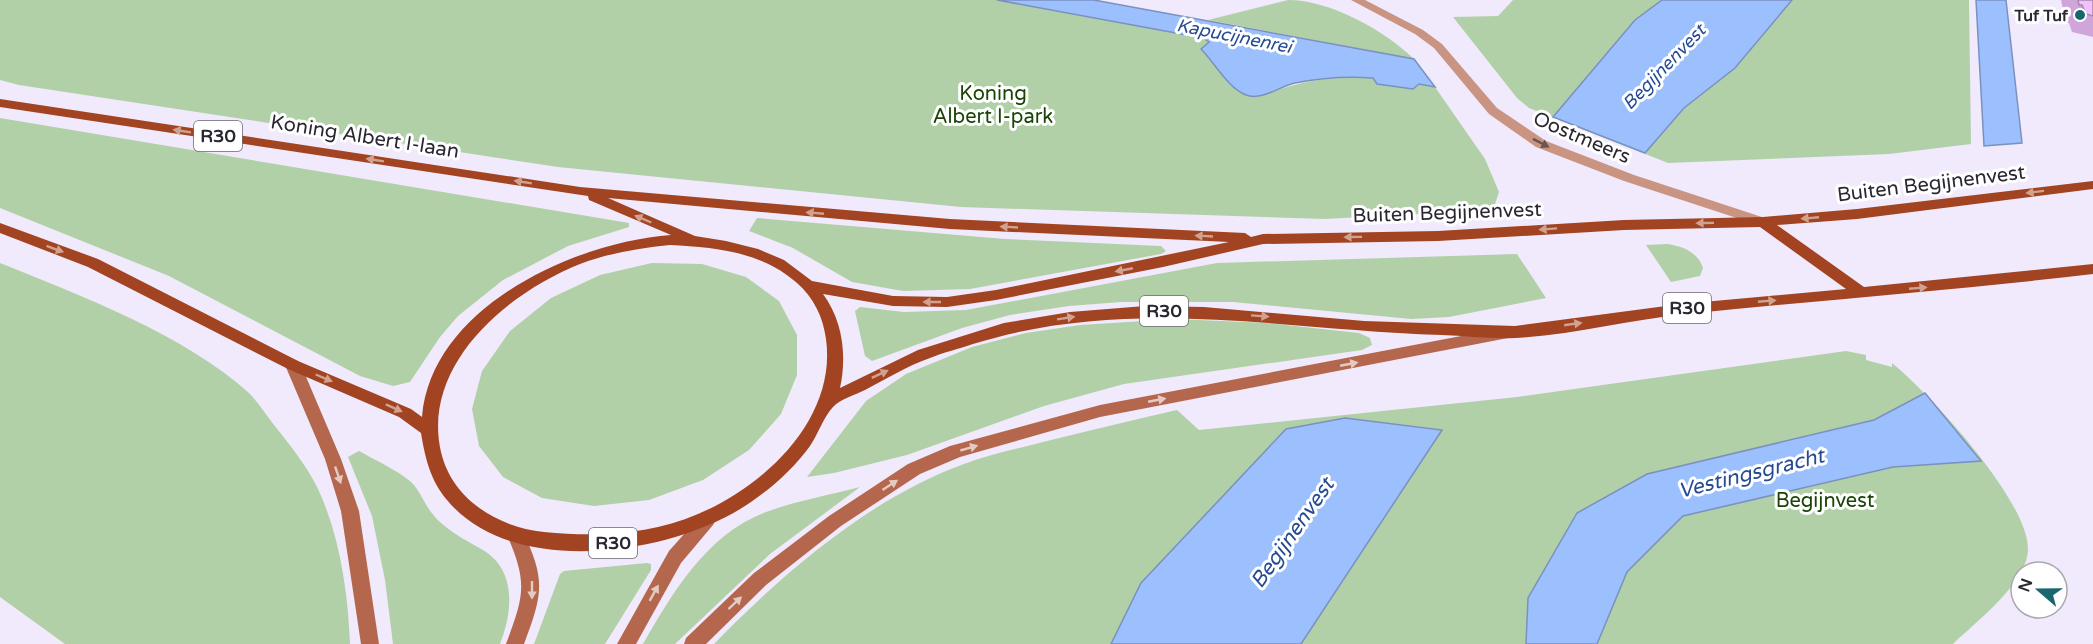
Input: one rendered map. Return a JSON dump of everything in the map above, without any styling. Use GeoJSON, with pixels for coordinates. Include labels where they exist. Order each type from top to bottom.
{"type":"FeatureCollection","features":[{"type":"Feature","properties":{"kind":"main road","name":"Koning Albert I-laan"},"geometry":{"type":"LineString","coordinates":[[0,103],[580,191]]}},
{"type":"Feature","properties":{"kind":"main road","name":"Buiten Begijnenvest"},"geometry":{"type":"LineString","coordinates":[[809,286],[893,302],[947,302],[996,295],[1163,262],[1263,238],[1438,236],[1624,225],[1763,222],[1857,214],[2093,185]]}},
{"type":"Feature","properties":{"kind":"main road","name":"R30"},"geometry":{"type":"LineString","coordinates":[[580,191],[950,224],[1263,238]]}},
{"type":"Feature","properties":{"kind":"main road","name":"R30"},"geometry":{"type":"LineString","coordinates":[[580,191],[698,240]]}},
{"type":"Feature","properties":{"kind":"main road"},"geometry":{"type":"LineString","coordinates":[[1763,222],[1860,292]]}},
{"type":"Feature","properties":{"kind":"main road"},"geometry":{"type":"LineString","coordinates":[[0,228],[93,263],[293,364],[405,413],[430,431]]}},
{"type":"Feature","properties":{"kind":"main road","name":"R30"},"geometry":{"type":"LineString","coordinates":[[698,240],[730,245],[761,254],[787,268],[809,286],[825,310],[836,338],[836,369],[828,401],[794,453],[737,503],[707,520],[668,534],[602,545],[571,545],[516,536],[477,516],[448,490],[431,452],[432,405],[448,361],[477,324],[516,291],[562,266],[613,249],[642,243],[698,240]]}},
{"type":"Feature","properties":{"kind":"main road","name":"R30"},"geometry":{"type":"LineString","coordinates":[[693,644],[760,579],[835,521],[914,469],[956,452],[1100,411],[1515,332],[1681,309],[2093,269]]}},
{"type":"Feature","properties":{"kind":"main road","name":"R30"},"geometry":{"type":"LineString","coordinates":[[828,401],[923,354],[1004,329],[1070,317],[1145,311],[1204,312],[1364,327],[1515,332]]}},
{"type":"Feature","properties":{"kind":"main road"},"geometry":{"type":"LineString","coordinates":[[293,364],[350,511],[370,644]]}},
{"type":"Feature","properties":{"kind":"main road"},"geometry":{"type":"LineString","coordinates":[[626,644],[675,557],[707,520]]}},
{"type":"Feature","properties":{"kind":"main road"},"geometry":{"type":"LineString","coordinates":[[515,644],[532,598],[531,568],[516,536]]}},
{"type":"Feature","properties":{"kind":"street","name":"Oostmeers"},"geometry":{"type":"LineString","coordinates":[[1356,0],[1419,32],[1438,46],[1493,111],[1541,144],[1576,159],[1763,222]]}},
{"type":"Feature","properties":{"kind":"green space","name":"Koning Albert I-park"},"geometry":{"type":"Polygon","coordinates":[[[0,0],[997,0],[1203,38],[1209,42],[1202,49],[1209,57],[1271,92],[1296,84],[1347,77],[1373,78],[1377,84],[1413,89],[1419,84],[1435,87],[1485,159],[1499,192],[1493,210],[1325,219],[961,207],[558,167],[19,85],[0,80],[0,0]]]}},
{"type":"Feature","properties":{"kind":"green space"},"geometry":{"type":"Polygon","coordinates":[[[1288,0],[1321,5],[1356,19],[1388,38],[1414,59],[1208,20],[1288,0]]]}},
{"type":"Feature","properties":{"kind":"green space"},"geometry":{"type":"Polygon","coordinates":[[[1513,0],[1969,0],[1971,144],[1889,154],[1668,163],[1529,108],[1517,98],[1453,17],[1498,16],[1513,0]]]}},
{"type":"Feature","properties":{"kind":"green space"},"geometry":{"type":"Polygon","coordinates":[[[0,118],[629,223],[629,227],[568,246],[503,280],[458,316],[440,337],[410,382],[393,386],[360,376],[169,276],[0,208],[0,118]]]}},
{"type":"Feature","properties":{"kind":"green space"},"geometry":{"type":"Polygon","coordinates":[[[757,218],[1005,239],[1161,246],[1166,251],[1161,254],[970,289],[903,291],[852,282],[793,248],[749,231],[757,218]]]}},
{"type":"Feature","properties":{"kind":"green space"},"geometry":{"type":"Polygon","coordinates":[[[1667,244],[1684,248],[1693,254],[1701,262],[1703,268],[1700,276],[1671,282],[1646,245],[1667,244]]]}},
{"type":"Feature","properties":{"kind":"green space"},"geometry":{"type":"Polygon","coordinates":[[[1517,254],[1546,298],[1449,317],[1411,319],[1233,302],[1122,302],[1069,306],[1010,315],[962,328],[872,361],[865,356],[855,311],[860,307],[904,312],[966,310],[1217,263],[1517,254]]]}},
{"type":"Feature","properties":{"kind":"green space"},"geometry":{"type":"Polygon","coordinates":[[[0,263],[97,303],[163,335],[223,372],[249,393],[314,480],[326,507],[342,565],[350,644],[65,644],[0,597],[0,263]]]}},
{"type":"Feature","properties":{"kind":"green space"},"geometry":{"type":"Polygon","coordinates":[[[652,263],[702,264],[746,277],[779,301],[797,335],[797,375],[781,414],[749,450],[703,480],[649,500],[594,506],[542,498],[503,477],[479,446],[472,409],[482,371],[510,331],[551,298],[600,275],[652,263]]]}},
{"type":"Feature","properties":{"kind":"green space"},"geometry":{"type":"Polygon","coordinates":[[[1176,319],[1268,323],[1359,333],[1370,338],[1372,345],[1362,350],[1124,384],[1044,406],[907,455],[834,473],[807,477],[866,401],[906,374],[972,347],[1026,333],[1080,325],[1176,319]]]}},
{"type":"Feature","properties":{"kind":"green space","name":"Begijnvest"},"geometry":{"type":"Polygon","coordinates":[[[1846,351],[1866,355],[1866,360],[1892,367],[1892,363],[1952,423],[1995,477],[2024,528],[2028,549],[2026,560],[2009,560],[2009,589],[1953,644],[714,644],[799,565],[862,517],[895,496],[974,460],[1177,410],[1199,430],[1517,397],[1846,351]]]}},
{"type":"Feature","properties":{"kind":"green space"},"geometry":{"type":"Polygon","coordinates":[[[359,451],[410,481],[431,513],[440,522],[496,561],[503,571],[509,595],[507,620],[500,644],[393,644],[385,580],[372,516],[348,457],[359,451]]]}},
{"type":"Feature","properties":{"kind":"green space"},"geometry":{"type":"Polygon","coordinates":[[[860,487],[770,554],[675,644],[643,644],[680,585],[709,550],[726,535],[766,512],[860,487]]]}},
{"type":"Feature","properties":{"kind":"green space"},"geometry":{"type":"Polygon","coordinates":[[[651,564],[651,570],[605,644],[534,644],[560,574],[564,571],[651,564]]]}},
{"type":"Feature","properties":{"kind":"water","name":"Kapucijnenrei"},"geometry":{"type":"Polygon","coordinates":[[[997,0],[1094,0],[1414,59],[1435,87],[1419,84],[1413,89],[1377,84],[1373,78],[1353,77],[1295,83],[1265,95],[1246,95],[1233,87],[1201,49],[1209,42],[1203,38],[997,0]]]}},
{"type":"Feature","properties":{"kind":"water","name":"Begijnenvest"},"geometry":{"type":"Polygon","coordinates":[[[1662,0],[1792,0],[1735,68],[1684,108],[1645,153],[1553,117],[1635,20],[1662,0]]]}},
{"type":"Feature","properties":{"kind":"water"},"geometry":{"type":"Polygon","coordinates":[[[1976,0],[2006,0],[2022,143],[1984,146],[1976,0]]]}},
{"type":"Feature","properties":{"kind":"water","name":"Vestingsgracht"},"geometry":{"type":"Polygon","coordinates":[[[1925,393],[1981,461],[1893,467],[1683,516],[1627,572],[1597,644],[1526,644],[1528,598],[1577,513],[1647,474],[1874,420],[1925,393]]]}},
{"type":"Feature","properties":{"kind":"water","name":"Begijnenvest"},"geometry":{"type":"Polygon","coordinates":[[[1345,418],[1442,430],[1301,644],[1111,644],[1141,583],[1286,429],[1345,418]]]}},
{"type":"Feature","properties":{"kind":"building"},"geometry":{"type":"Polygon","coordinates":[[[2078,0],[2093,0],[2093,16],[2086,14],[2078,0]]]}},
{"type":"Feature","properties":{"kind":"place","name":"Tuf Tuf"},"geometry":{"type":"Point","coordinates":[2080,15]}}]}
